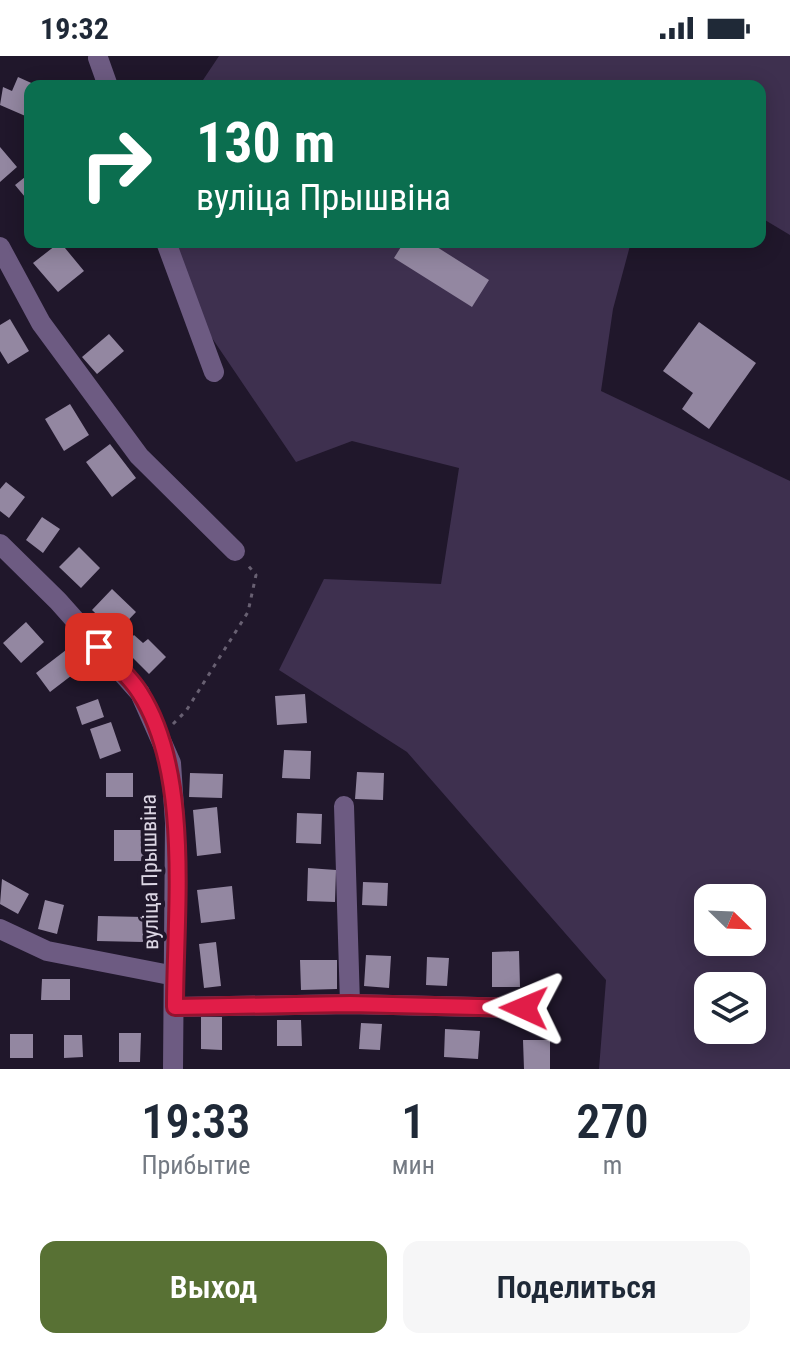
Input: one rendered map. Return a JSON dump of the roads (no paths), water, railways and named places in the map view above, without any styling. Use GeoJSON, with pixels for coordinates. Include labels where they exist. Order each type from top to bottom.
{"type":"FeatureCollection","features":[{"type":"Feature","properties":{"kind":"street"},"geometry":{"type":"LineString","coordinates":[[97,57],[106,80]]}},
{"type":"Feature","properties":{"kind":"street"},"geometry":{"type":"LineString","coordinates":[[0,247],[41,323],[139,456],[235,551]]}},
{"type":"Feature","properties":{"kind":"street"},"geometry":{"type":"LineString","coordinates":[[168,248],[214,372]]}},
{"type":"Feature","properties":{"kind":"street","name":"вуліца Прышвіна"},"geometry":{"type":"LineString","coordinates":[[0,544],[58,601],[140,693],[171,763],[175,823],[173,1069]]}},
{"type":"Feature","properties":{"kind":"street"},"geometry":{"type":"LineString","coordinates":[[344,806],[350,1004]]}},
{"type":"Feature","properties":{"kind":"street"},"geometry":{"type":"LineString","coordinates":[[0,929],[47,951],[175,976]]}},
{"type":"Feature","properties":{"kind":"street"},"geometry":{"type":"LineString","coordinates":[[175,1007],[350,1004],[524,1008]]}}]}
